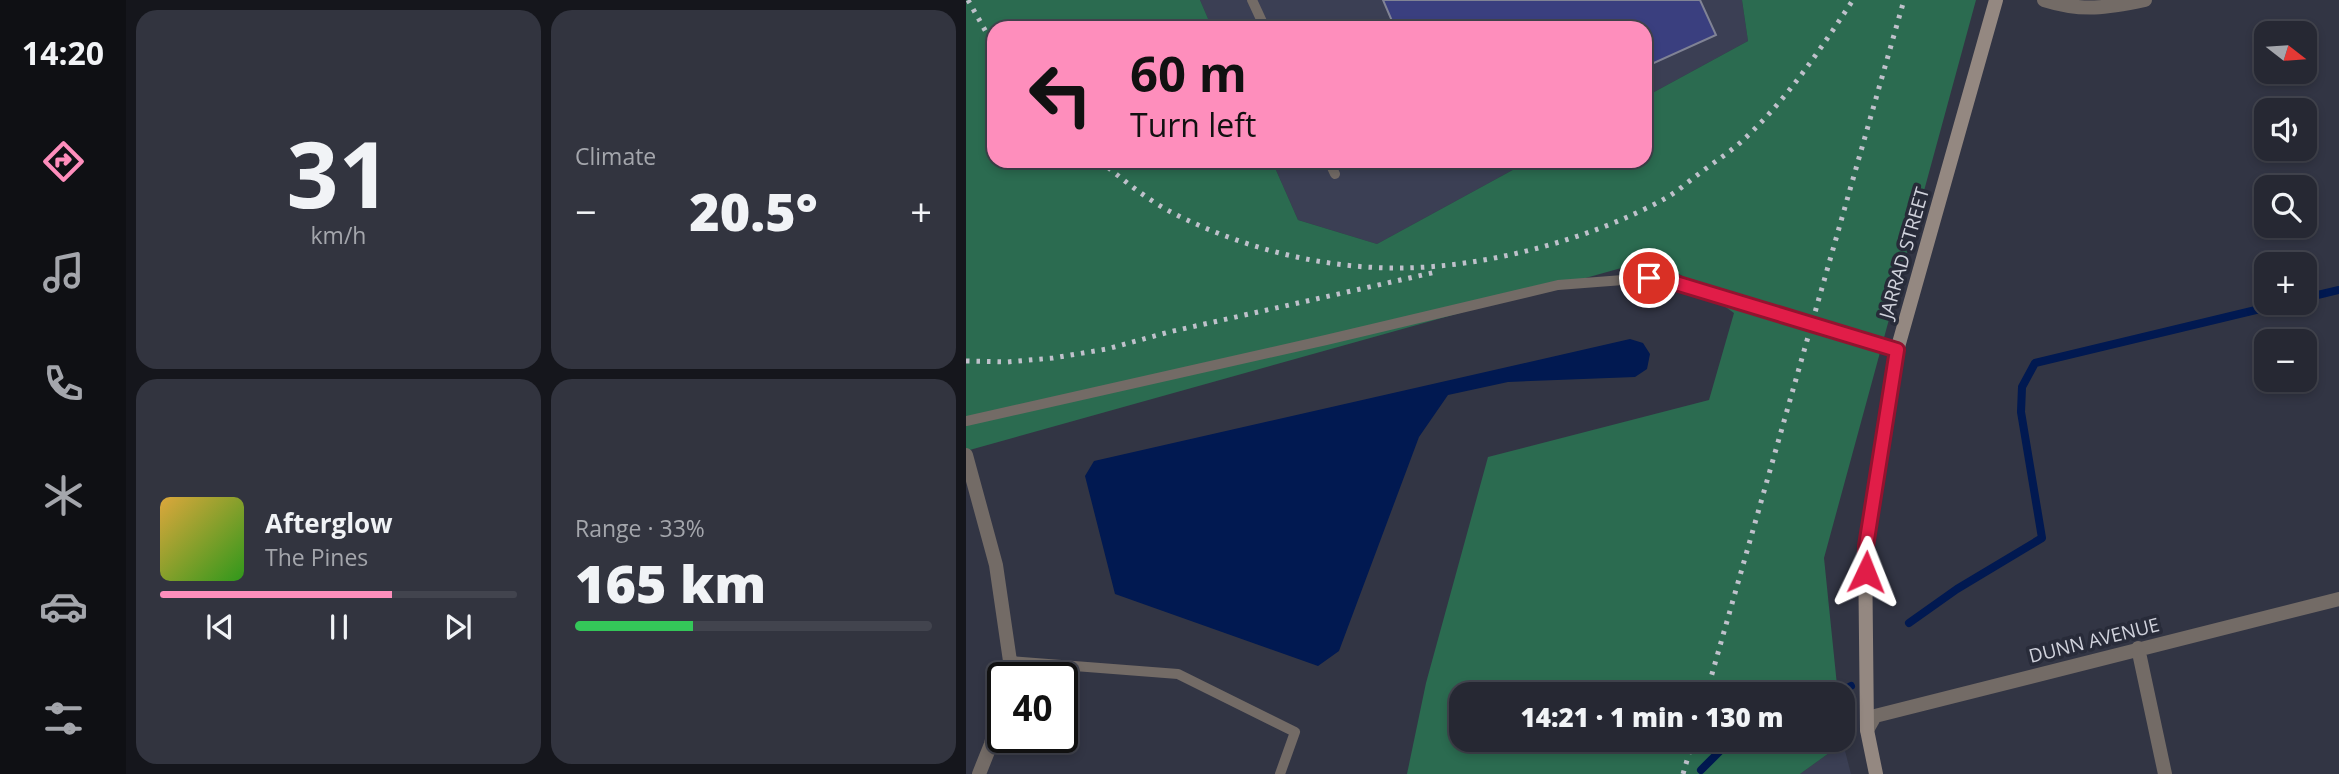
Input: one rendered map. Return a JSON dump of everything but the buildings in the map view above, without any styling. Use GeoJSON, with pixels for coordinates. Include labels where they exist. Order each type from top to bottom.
{"type":"FeatureCollection","features":[{"type":"Feature","properties":{"kind":"street","name":"JARRAD STREET"},"geometry":{"type":"LineString","coordinates":[[1876,774],[1867,730],[1866,546],[1897,350],[1996,0]]}},
{"type":"Feature","properties":{"kind":"street"},"geometry":{"type":"LineString","coordinates":[[2044,0],[2068,7],[2105,8],[2145,0]]}},
{"type":"Feature","properties":{"kind":"street"},"geometry":{"type":"LineString","coordinates":[[966,455],[996,565],[1010,661]]}},
{"type":"Feature","properties":{"kind":"street","name":"DUNN AVENUE"},"geometry":{"type":"LineString","coordinates":[[1867,730],[1875,716],[2339,599]]}},
{"type":"Feature","properties":{"kind":"street"},"geometry":{"type":"LineString","coordinates":[[2138,649],[2165,774]]}},
{"type":"Feature","properties":{"kind":"street"},"geometry":{"type":"LineString","coordinates":[[979,774],[987,753]]}},
{"type":"Feature","properties":{"kind":"lane"},"geometry":{"type":"LineString","coordinates":[[1252,0],[1262,21]]}},
{"type":"Feature","properties":{"kind":"lane"},"geometry":{"type":"LineString","coordinates":[[1332,168],[1335,174]]}},
{"type":"Feature","properties":{"kind":"lane"},"geometry":{"type":"LineString","coordinates":[[966,421],[1558,285],[1649,278],[1669,281],[1897,350]]}},
{"type":"Feature","properties":{"kind":"lane"},"geometry":{"type":"LineString","coordinates":[[1010,661],[1178,674],[1295,732],[1280,774]]}},
{"type":"Feature","properties":{"kind":"shaded area"},"geometry":{"type":"Polygon","coordinates":[[[1200,0],[1742,0],[1748,41],[1652,93],[1652,21],[1209,21],[1200,0]]]}},
{"type":"Feature","properties":{"kind":"shaded area"},"geometry":{"type":"Polygon","coordinates":[[[1275,168],[1516,168],[1377,244],[1298,220],[1275,168]]]}},
{"type":"Feature","properties":{"kind":"shaded area"},"geometry":{"type":"Polygon","coordinates":[[[1831,752],[1845,752],[1851,774],[1800,774],[1831,752]]]}},
{"type":"Feature","properties":{"kind":"green space"},"geometry":{"type":"Polygon","coordinates":[[[966,0],[1200,0],[1209,21],[987,21],[987,168],[1275,168],[1298,220],[1377,244],[1516,168],[1652,168],[1652,93],[1748,41],[1742,0],[1976,0],[1824,558],[1837,682],[1449,682],[1449,752],[1831,752],[1800,774],[1407,774],[1426,683],[1488,457],[1709,400],[1734,313],[1657,258],[966,451],[966,0]]]}},
{"type":"Feature","properties":{"kind":"water"},"geometry":{"type":"Polygon","coordinates":[[[1630,339],[1643,343],[1650,354],[1647,369],[1635,377],[1508,382],[1448,395],[1419,437],[1339,651],[1318,666],[1115,594],[1085,476],[1094,461],[1630,339]]]}},
{"type":"Feature","properties":{"kind":"waterway"},"geometry":{"type":"LineString","coordinates":[[2317,295],[2339,290]]}},
{"type":"Feature","properties":{"kind":"waterway"},"geometry":{"type":"LineString","coordinates":[[1909,623],[1957,589],[2042,538],[2021,412],[2022,387],[2035,363],[2254,310]]}},
{"type":"Feature","properties":{"kind":"waterway"},"geometry":{"type":"LineString","coordinates":[[1701,770],[1719,752]]}},
{"type":"Feature","properties":{"kind":"railway"},"geometry":{"type":"LineString","coordinates":[[968,0],[987,34]]}},
{"type":"Feature","properties":{"kind":"railway"},"geometry":{"type":"LineString","coordinates":[[1109,168],[1172,212],[1235,239],[1290,255],[1346,265],[1402,268],[1503,256],[1538,248],[1605,226],[1637,213],[1679,189],[1758,126],[1788,92],[1853,0]]}},
{"type":"Feature","properties":{"kind":"railway"},"geometry":{"type":"LineString","coordinates":[[1710,682],[1904,0]]}},
{"type":"Feature","properties":{"kind":"railway"},"geometry":{"type":"LineString","coordinates":[[966,361],[1007,362],[1107,349],[1169,332],[1436,272]]}},
{"type":"Feature","properties":{"kind":"railway"},"geometry":{"type":"LineString","coordinates":[[1683,774],[1689,752]]}},
{"type":"Feature","properties":{"kind":"route"},"geometry":{"type":"LineString","coordinates":[[1649,278],[1669,281],[1897,350],[1866,546],[1866,572]]}}]}
